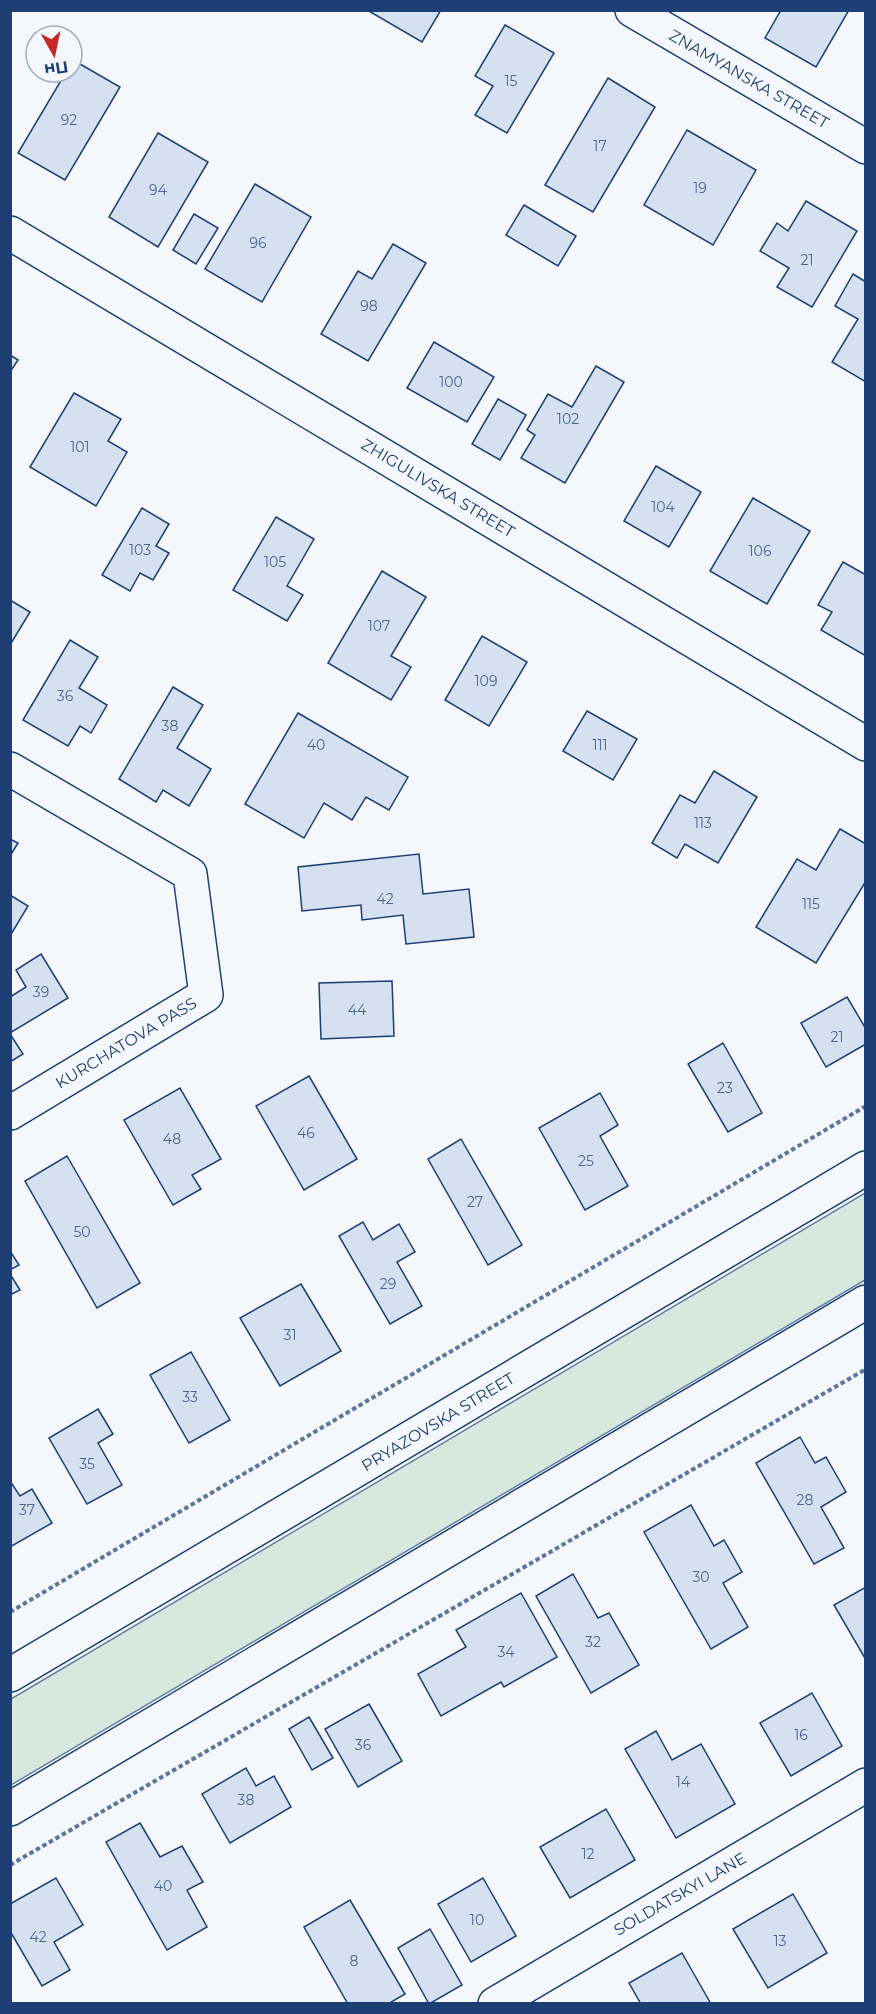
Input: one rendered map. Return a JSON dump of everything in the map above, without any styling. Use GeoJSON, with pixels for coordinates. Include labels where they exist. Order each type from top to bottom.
{"type":"FeatureCollection","features":[{"type":"Feature","properties":{"kind":"street","name":"ZNAMYANSKA STREET"},"geometry":{"type":"LineString","coordinates":[[633,10],[866,147]]}},
{"type":"Feature","properties":{"kind":"street","name":"ZHIGULIVSKA STREET"},"geometry":{"type":"LineString","coordinates":[[10,233],[866,744]]}},
{"type":"Feature","properties":{"kind":"street","name":"KURCHATOVA PASS"},"geometry":{"type":"LineString","coordinates":[[10,769],[190,874],[206,995],[10,1113]]}},
{"type":"Feature","properties":{"kind":"street","name":"PRYAZOVSKA STREET"},"geometry":{"type":"LineString","coordinates":[[10,1675],[866,1168]]}},
{"type":"Feature","properties":{"kind":"street"},"geometry":{"type":"LineString","coordinates":[[10,1809],[866,1302]]}},
{"type":"Feature","properties":{"kind":"street","name":"SOLDATSKYI LANE"},"geometry":{"type":"LineString","coordinates":[[495,2004],[866,1785]]}},
{"type":"Feature","properties":{"kind":"path"},"geometry":{"type":"LineString","coordinates":[[10,1612],[866,1106]]}},
{"type":"Feature","properties":{"kind":"path"},"geometry":{"type":"LineString","coordinates":[[10,1865],[866,1369]]}},
{"type":"Feature","properties":{"kind":"shaded area"},"geometry":{"type":"Polygon","coordinates":[[[865,1193],[865,1280],[11,1785],[11,1699],[865,1193]]]}},
{"type":"Feature","properties":{"kind":"building"},"geometry":{"type":"Polygon","coordinates":[[[367,10],[441,10],[422,42],[367,10]]]}},
{"type":"Feature","properties":{"kind":"building"},"geometry":{"type":"Polygon","coordinates":[[[781,10],[849,10],[816,67],[765,38],[781,10]]]}},
{"type":"Feature","properties":{"kind":"building"},"geometry":{"type":"Polygon","coordinates":[[[505,25],[554,53],[507,133],[475,115],[493,86],[475,76],[505,25]]]}},
{"type":"Feature","properties":{"kind":"building"},"geometry":{"type":"Polygon","coordinates":[[[84,66],[120,87],[65,180],[18,153],[59,84],[84,84],[84,66]]]}},
{"type":"Feature","properties":{"kind":"building"},"geometry":{"type":"Polygon","coordinates":[[[608,78],[655,107],[593,212],[545,185],[608,78]]]}},
{"type":"Feature","properties":{"kind":"building"},"geometry":{"type":"Polygon","coordinates":[[[687,130],[756,170],[713,245],[644,205],[687,130]]]}},
{"type":"Feature","properties":{"kind":"building"},"geometry":{"type":"Polygon","coordinates":[[[158,133],[208,162],[158,247],[109,217],[158,133]]]}},
{"type":"Feature","properties":{"kind":"building"},"geometry":{"type":"Polygon","coordinates":[[[255,184],[311,217],[262,302],[205,269],[255,184]]]}},
{"type":"Feature","properties":{"kind":"building"},"geometry":{"type":"Polygon","coordinates":[[[806,201],[857,231],[812,307],[777,287],[789,268],[760,251],[777,223],[788,231],[806,201]]]}},
{"type":"Feature","properties":{"kind":"building"},"geometry":{"type":"Polygon","coordinates":[[[524,205],[576,236],[558,266],[506,235],[524,205]]]}},
{"type":"Feature","properties":{"kind":"building"},"geometry":{"type":"Polygon","coordinates":[[[194,214],[218,228],[196,264],[173,250],[194,214]]]}},
{"type":"Feature","properties":{"kind":"building"},"geometry":{"type":"Polygon","coordinates":[[[393,244],[426,263],[368,361],[321,334],[358,271],[372,279],[393,244]]]}},
{"type":"Feature","properties":{"kind":"building"},"geometry":{"type":"Polygon","coordinates":[[[853,274],[866,282],[866,382],[832,362],[858,319],[835,306],[853,274]]]}},
{"type":"Feature","properties":{"kind":"building"},"geometry":{"type":"Polygon","coordinates":[[[434,342],[494,377],[467,422],[407,388],[434,342]]]}},
{"type":"Feature","properties":{"kind":"building"},"geometry":{"type":"Polygon","coordinates":[[[10,355],[18,360],[10,372],[10,355]]]}},
{"type":"Feature","properties":{"kind":"building"},"geometry":{"type":"Polygon","coordinates":[[[596,366],[624,382],[565,483],[521,458],[535,435],[527,430],[548,394],[572,407],[596,366]]]}},
{"type":"Feature","properties":{"kind":"building"},"geometry":{"type":"Polygon","coordinates":[[[74,393],[121,419],[108,441],[127,452],[96,506],[30,467],[74,393]]]}},
{"type":"Feature","properties":{"kind":"building"},"geometry":{"type":"Polygon","coordinates":[[[498,399],[526,415],[500,460],[472,444],[498,399]]]}},
{"type":"Feature","properties":{"kind":"building"},"geometry":{"type":"Polygon","coordinates":[[[656,466],[701,492],[669,547],[624,521],[656,466]]]}},
{"type":"Feature","properties":{"kind":"building"},"geometry":{"type":"Polygon","coordinates":[[[753,498],[810,531],[767,604],[710,571],[753,498]]]}},
{"type":"Feature","properties":{"kind":"building"},"geometry":{"type":"Polygon","coordinates":[[[142,508],[169,524],[156,546],[169,553],[153,580],[140,573],[130,591],[102,575],[142,508]]]}},
{"type":"Feature","properties":{"kind":"building"},"geometry":{"type":"Polygon","coordinates":[[[276,517],[314,539],[287,586],[303,595],[287,621],[233,590],[276,517]]]}},
{"type":"Feature","properties":{"kind":"building"},"geometry":{"type":"Polygon","coordinates":[[[843,562],[866,575],[866,656],[821,630],[832,612],[818,605],[843,562]]]}},
{"type":"Feature","properties":{"kind":"building"},"geometry":{"type":"Polygon","coordinates":[[[382,571],[426,597],[391,656],[411,667],[391,700],[328,663],[382,571]]]}},
{"type":"Feature","properties":{"kind":"building"},"geometry":{"type":"Polygon","coordinates":[[[10,600],[30,612],[10,645],[10,600]]]}},
{"type":"Feature","properties":{"kind":"building"},"geometry":{"type":"Polygon","coordinates":[[[482,636],[527,662],[489,726],[445,700],[482,636]]]}},
{"type":"Feature","properties":{"kind":"building"},"geometry":{"type":"Polygon","coordinates":[[[70,640],[98,657],[79,688],[107,705],[91,733],[80,726],[68,746],[23,720],[70,640]]]}},
{"type":"Feature","properties":{"kind":"building"},"geometry":{"type":"Polygon","coordinates":[[[173,687],[203,705],[177,748],[211,769],[189,806],[163,790],[156,802],[119,779],[173,687]]]}},
{"type":"Feature","properties":{"kind":"building"},"geometry":{"type":"Polygon","coordinates":[[[587,711],[637,739],[613,780],[563,751],[587,711]]]}},
{"type":"Feature","properties":{"kind":"building"},"geometry":{"type":"Polygon","coordinates":[[[298,713],[408,777],[389,810],[366,797],[352,820],[324,803],[304,838],[245,804],[298,713]]]}},
{"type":"Feature","properties":{"kind":"building"},"geometry":{"type":"Polygon","coordinates":[[[714,771],[757,797],[718,863],[685,844],[677,858],[652,843],[680,795],[695,803],[714,771]]]}},
{"type":"Feature","properties":{"kind":"building"},"geometry":{"type":"Polygon","coordinates":[[[840,829],[866,844],[866,881],[816,963],[756,927],[797,859],[816,870],[840,829]]]}},
{"type":"Feature","properties":{"kind":"building"},"geometry":{"type":"Polygon","coordinates":[[[10,839],[18,843],[10,856],[10,839]]]}},
{"type":"Feature","properties":{"kind":"building"},"geometry":{"type":"Polygon","coordinates":[[[419,854],[423,894],[469,889],[474,937],[406,944],[403,915],[362,920],[361,905],[302,911],[298,867],[419,854]]]}},
{"type":"Feature","properties":{"kind":"building"},"geometry":{"type":"Polygon","coordinates":[[[10,895],[28,906],[10,936],[10,895]]]}},
{"type":"Feature","properties":{"kind":"building"},"geometry":{"type":"Polygon","coordinates":[[[41,954],[68,998],[10,1033],[10,997],[26,987],[16,970],[41,954]]]}},
{"type":"Feature","properties":{"kind":"building"},"geometry":{"type":"Polygon","coordinates":[[[392,981],[394,1036],[321,1039],[319,983],[392,981]]]}},
{"type":"Feature","properties":{"kind":"building"},"geometry":{"type":"Polygon","coordinates":[[[847,997],[866,1029],[866,1044],[826,1067],[801,1023],[847,997]]]}},
{"type":"Feature","properties":{"kind":"building"},"geometry":{"type":"Polygon","coordinates":[[[10,1034],[23,1054],[10,1062],[10,1034]]]}},
{"type":"Feature","properties":{"kind":"building"},"geometry":{"type":"Polygon","coordinates":[[[723,1043],[762,1113],[728,1132],[688,1064],[723,1043]]]}},
{"type":"Feature","properties":{"kind":"building"},"geometry":{"type":"Polygon","coordinates":[[[309,1076],[357,1159],[304,1190],[256,1106],[309,1076]]]}},
{"type":"Feature","properties":{"kind":"building"},"geometry":{"type":"Polygon","coordinates":[[[180,1088],[221,1159],[192,1175],[201,1189],[173,1205],[124,1120],[180,1088]]]}},
{"type":"Feature","properties":{"kind":"building"},"geometry":{"type":"Polygon","coordinates":[[[600,1093],[618,1125],[600,1136],[628,1186],[585,1210],[539,1128],[600,1093]]]}},
{"type":"Feature","properties":{"kind":"building"},"geometry":{"type":"Polygon","coordinates":[[[461,1139],[522,1245],[488,1265],[428,1159],[461,1139]]]}},
{"type":"Feature","properties":{"kind":"building"},"geometry":{"type":"Polygon","coordinates":[[[67,1156],[140,1283],[97,1308],[25,1181],[67,1156]]]}},
{"type":"Feature","properties":{"kind":"building"},"geometry":{"type":"Polygon","coordinates":[[[363,1222],[373,1240],[399,1224],[415,1252],[397,1262],[422,1306],[390,1324],[339,1236],[363,1222]]]}},
{"type":"Feature","properties":{"kind":"building"},"geometry":{"type":"Polygon","coordinates":[[[10,1251],[19,1265],[10,1270],[10,1251]]]}},
{"type":"Feature","properties":{"kind":"building"},"geometry":{"type":"Polygon","coordinates":[[[10,1274],[20,1290],[10,1295],[10,1274]]]}},
{"type":"Feature","properties":{"kind":"building"},"geometry":{"type":"Polygon","coordinates":[[[301,1284],[341,1351],[280,1386],[240,1318],[301,1284]]]}},
{"type":"Feature","properties":{"kind":"building"},"geometry":{"type":"Polygon","coordinates":[[[191,1352],[230,1420],[189,1443],[150,1375],[191,1352]]]}},
{"type":"Feature","properties":{"kind":"building"},"geometry":{"type":"Polygon","coordinates":[[[98,1409],[113,1434],[98,1443],[122,1485],[87,1504],[49,1438],[98,1409]]]}},
{"type":"Feature","properties":{"kind":"building"},"geometry":{"type":"Polygon","coordinates":[[[800,1437],[815,1463],[826,1457],[846,1492],[821,1507],[844,1548],[814,1564],[756,1463],[800,1437]]]}},
{"type":"Feature","properties":{"kind":"building"},"geometry":{"type":"Polygon","coordinates":[[[10,1481],[20,1496],[32,1489],[52,1523],[10,1547],[10,1481]]]}},
{"type":"Feature","properties":{"kind":"building"},"geometry":{"type":"Polygon","coordinates":[[[691,1505],[714,1546],[724,1540],[742,1572],[723,1583],[748,1627],[711,1649],[644,1532],[691,1505]]]}},
{"type":"Feature","properties":{"kind":"building"},"geometry":{"type":"Polygon","coordinates":[[[573,1574],[598,1618],[609,1613],[639,1665],[591,1693],[536,1596],[573,1574]]]}},
{"type":"Feature","properties":{"kind":"building"},"geometry":{"type":"Polygon","coordinates":[[[866,1587],[866,1660],[834,1605],[866,1587]]]}},
{"type":"Feature","properties":{"kind":"building"},"geometry":{"type":"Polygon","coordinates":[[[521,1593],[557,1657],[504,1687],[501,1682],[441,1716],[418,1674],[466,1647],[456,1630],[521,1593]]]}},
{"type":"Feature","properties":{"kind":"building"},"geometry":{"type":"Polygon","coordinates":[[[812,1693],[842,1746],[791,1776],[760,1723],[812,1693]]]}},
{"type":"Feature","properties":{"kind":"building"},"geometry":{"type":"Polygon","coordinates":[[[369,1704],[402,1761],[358,1787],[325,1729],[369,1704]]]}},
{"type":"Feature","properties":{"kind":"building"},"geometry":{"type":"Polygon","coordinates":[[[309,1717],[333,1758],[312,1770],[289,1729],[309,1717]]]}},
{"type":"Feature","properties":{"kind":"building"},"geometry":{"type":"Polygon","coordinates":[[[656,1731],[672,1760],[701,1744],[735,1804],[676,1838],[625,1749],[656,1731]]]}},
{"type":"Feature","properties":{"kind":"building"},"geometry":{"type":"Polygon","coordinates":[[[246,1768],[256,1786],[274,1776],[291,1807],[230,1843],[202,1794],[246,1768]]]}},
{"type":"Feature","properties":{"kind":"building"},"geometry":{"type":"Polygon","coordinates":[[[606,1809],[635,1860],[570,1898],[540,1847],[606,1809]]]}},
{"type":"Feature","properties":{"kind":"building"},"geometry":{"type":"Polygon","coordinates":[[[140,1823],[160,1857],[182,1846],[203,1882],[187,1890],[207,1927],[167,1950],[106,1842],[140,1823]]]}},
{"type":"Feature","properties":{"kind":"building"},"geometry":{"type":"Polygon","coordinates":[[[56,1878],[83,1925],[54,1942],[70,1970],[42,1986],[10,1931],[10,1904],[56,1878]]]}},
{"type":"Feature","properties":{"kind":"building"},"geometry":{"type":"Polygon","coordinates":[[[483,1878],[516,1936],[471,1962],[438,1904],[483,1878]]]}},
{"type":"Feature","properties":{"kind":"building"},"geometry":{"type":"Polygon","coordinates":[[[793,1894],[827,1953],[768,1988],[733,1929],[793,1894]]]}},
{"type":"Feature","properties":{"kind":"building"},"geometry":{"type":"Polygon","coordinates":[[[350,1900],[405,1994],[388,2004],[348,2004],[304,1927],[350,1900]]]}},
{"type":"Feature","properties":{"kind":"building"},"geometry":{"type":"Polygon","coordinates":[[[430,1929],[462,1985],[429,2004],[398,1948],[430,1929]]]}},
{"type":"Feature","properties":{"kind":"building"},"geometry":{"type":"Polygon","coordinates":[[[682,1953],[711,2004],[641,2004],[629,1983],[682,1953]]]}}]}
